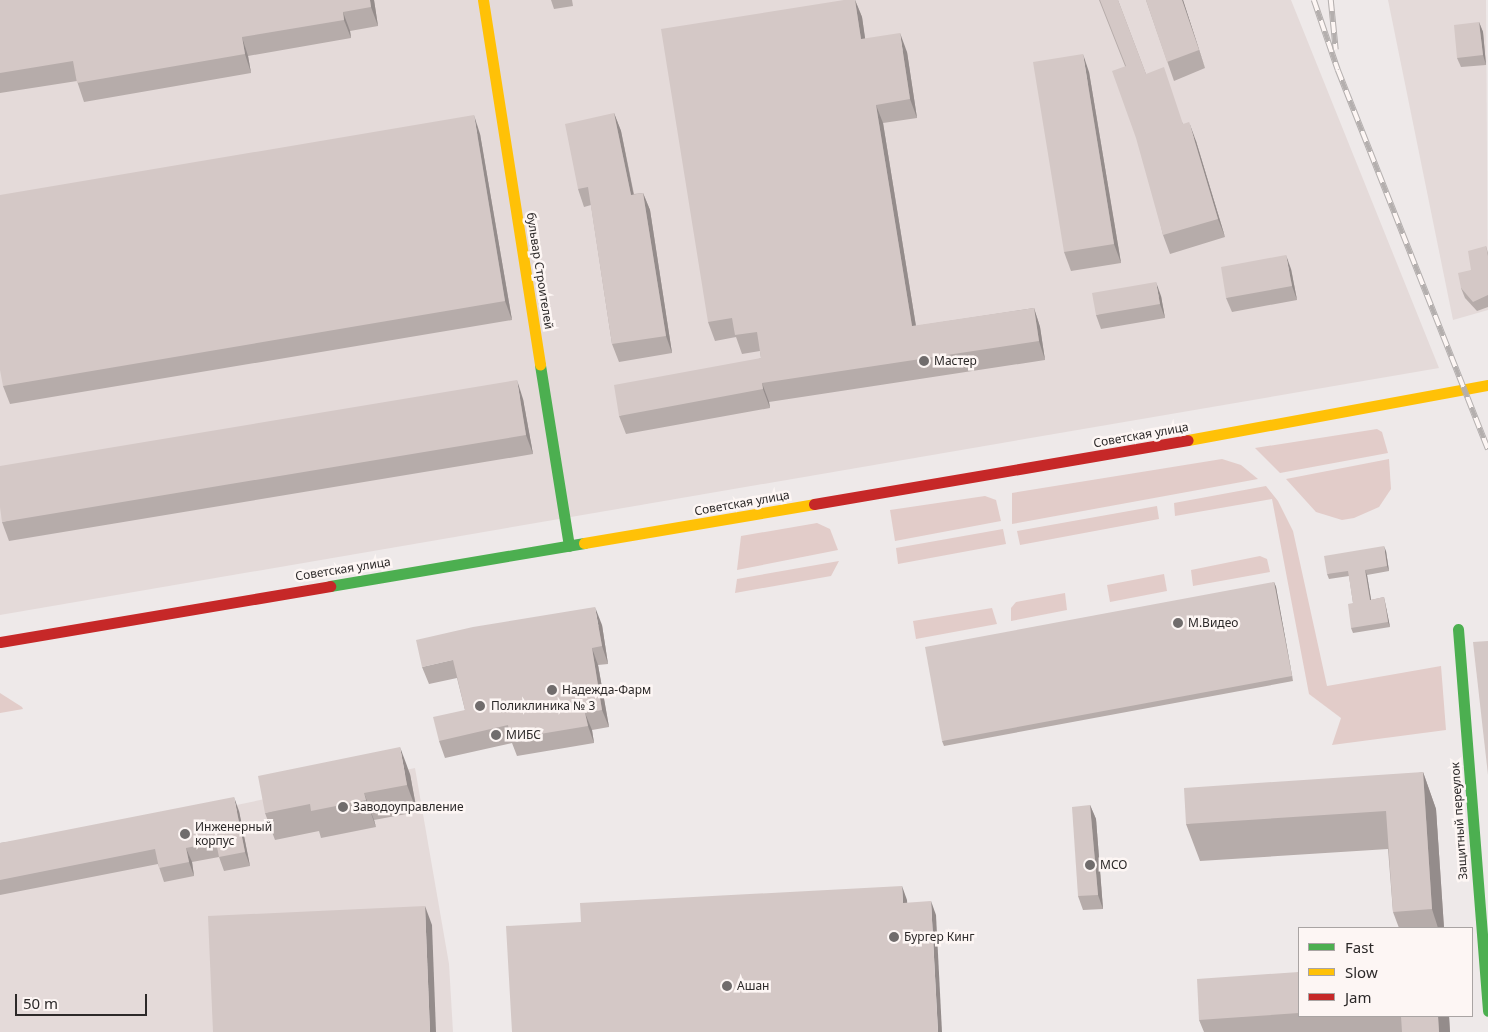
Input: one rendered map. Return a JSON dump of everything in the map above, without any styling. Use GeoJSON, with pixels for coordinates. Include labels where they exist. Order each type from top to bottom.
{"type":"FeatureCollection","features":[{"type":"Feature","properties":{"kind":"main road","name":"бульвар Строителей"},"geometry":{"type":"LineString","coordinates":[[482,0],[569,546]]}},
{"type":"Feature","properties":{"kind":"main road","name":"Советская улица"},"geometry":{"type":"LineString","coordinates":[[0,642],[1372,408],[1488,385]]}},
{"type":"Feature","properties":{"kind":"main road","name":"Защитный переулок"},"geometry":{"type":"LineString","coordinates":[[1458,629],[1488,1010]]}},
{"type":"Feature","properties":{"kind":"shaded area"},"geometry":{"type":"Polygon","coordinates":[[[0,0],[1291,0],[1439,368],[0,615],[0,0]]]}},
{"type":"Feature","properties":{"kind":"shaded area"},"geometry":{"type":"Polygon","coordinates":[[[1388,0],[1486,0],[1488,310],[1453,320],[1388,0]]]}},
{"type":"Feature","properties":{"kind":"shaded area"},"geometry":{"type":"Polygon","coordinates":[[[1377,429],[1382,432],[1388,453],[1280,473],[1255,448],[1377,429]]]}},
{"type":"Feature","properties":{"kind":"shaded area"},"geometry":{"type":"Polygon","coordinates":[[[1222,459],[1241,465],[1258,479],[1012,524],[1012,493],[1222,459]]]}},
{"type":"Feature","properties":{"kind":"shaded area"},"geometry":{"type":"Polygon","coordinates":[[[1389,459],[1391,489],[1379,507],[1354,518],[1342,520],[1316,512],[1286,479],[1389,459]]]}},
{"type":"Feature","properties":{"kind":"shaded area"},"geometry":{"type":"Polygon","coordinates":[[[1266,486],[1278,501],[1293,531],[1327,686],[1441,666],[1446,730],[1332,745],[1341,718],[1309,694],[1272,499],[1175,516],[1174,503],[1266,486]]]}},
{"type":"Feature","properties":{"kind":"shaded area"},"geometry":{"type":"Polygon","coordinates":[[[985,496],[996,500],[1001,521],[895,541],[890,510],[985,496]]]}},
{"type":"Feature","properties":{"kind":"shaded area"},"geometry":{"type":"Polygon","coordinates":[[[1157,506],[1159,519],[1020,545],[1017,531],[1157,506]]]}},
{"type":"Feature","properties":{"kind":"shaded area"},"geometry":{"type":"Polygon","coordinates":[[[817,523],[830,529],[838,550],[737,570],[741,536],[817,523]]]}},
{"type":"Feature","properties":{"kind":"shaded area"},"geometry":{"type":"Polygon","coordinates":[[[1003,529],[1006,544],[898,564],[896,548],[1003,529]]]}},
{"type":"Feature","properties":{"kind":"shaded area"},"geometry":{"type":"Polygon","coordinates":[[[1260,556],[1267,559],[1270,572],[1193,586],[1191,570],[1260,556]]]}},
{"type":"Feature","properties":{"kind":"shaded area"},"geometry":{"type":"Polygon","coordinates":[[[839,561],[831,576],[735,593],[737,579],[839,561]]]}},
{"type":"Feature","properties":{"kind":"shaded area"},"geometry":{"type":"Polygon","coordinates":[[[1164,574],[1167,591],[1110,602],[1107,585],[1164,574]]]}},
{"type":"Feature","properties":{"kind":"shaded area"},"geometry":{"type":"Polygon","coordinates":[[[1065,593],[1067,610],[1011,621],[1011,608],[1016,602],[1065,593]]]}},
{"type":"Feature","properties":{"kind":"shaded area"},"geometry":{"type":"Polygon","coordinates":[[[992,608],[997,624],[916,639],[913,621],[992,608]]]}},
{"type":"Feature","properties":{"kind":"shaded area"},"geometry":{"type":"Polygon","coordinates":[[[0,693],[22,707],[23,709],[0,713],[0,693]]]}},
{"type":"Feature","properties":{"kind":"shaded area"},"geometry":{"type":"Polygon","coordinates":[[[415,768],[449,964],[453,1032],[0,1032],[0,854],[415,768]]]}},
{"type":"Feature","properties":{"kind":"building"},"geometry":{"type":"Polygon","coordinates":[[[0,0],[370,0],[371,7],[343,12],[344,20],[242,37],[245,54],[77,83],[73,61],[0,73],[0,0]]]}},
{"type":"Feature","properties":{"kind":"building"},"geometry":{"type":"Polygon","coordinates":[[[844,0],[855,0],[861,39],[900,33],[910,99],[876,105],[912,326],[1034,308],[1039,341],[762,383],[763,389],[619,416],[614,385],[761,358],[757,332],[735,335],[732,318],[708,322],[661,29],[844,0]]]}},
{"type":"Feature","properties":{"kind":"building"},"geometry":{"type":"Polygon","coordinates":[[[1100,0],[1118,0],[1146,74],[1164,67],[1183,124],[1189,122],[1218,219],[1163,235],[1136,138],[1112,71],[1126,66],[1100,0]]]}},
{"type":"Feature","properties":{"kind":"building"},"geometry":{"type":"Polygon","coordinates":[[[1146,0],[1182,0],[1199,50],[1167,62],[1146,0]]]}},
{"type":"Feature","properties":{"kind":"building"},"geometry":{"type":"Polygon","coordinates":[[[1479,22],[1483,55],[1457,58],[1454,25],[1479,22]]]}},
{"type":"Feature","properties":{"kind":"building"},"geometry":{"type":"Polygon","coordinates":[[[1083,54],[1114,244],[1064,252],[1033,62],[1083,54]]]}},
{"type":"Feature","properties":{"kind":"building"},"geometry":{"type":"Polygon","coordinates":[[[614,113],[631,195],[643,193],[666,336],[612,344],[588,187],[578,189],[565,124],[614,113]]]}},
{"type":"Feature","properties":{"kind":"building"},"geometry":{"type":"Polygon","coordinates":[[[474,115],[505,301],[3,386],[0,370],[0,195],[474,115]]]}},
{"type":"Feature","properties":{"kind":"building"},"geometry":{"type":"Polygon","coordinates":[[[1486,246],[1488,256],[1488,295],[1473,302],[1461,288],[1458,273],[1471,270],[1468,251],[1486,246]]]}},
{"type":"Feature","properties":{"kind":"building"},"geometry":{"type":"Polygon","coordinates":[[[1286,255],[1292,286],[1226,298],[1221,267],[1286,255]]]}},
{"type":"Feature","properties":{"kind":"building"},"geometry":{"type":"Polygon","coordinates":[[[1156,282],[1160,304],[1096,315],[1092,293],[1156,282]]]}},
{"type":"Feature","properties":{"kind":"building"},"geometry":{"type":"Polygon","coordinates":[[[517,380],[526,435],[2,522],[0,466],[517,380]]]}},
{"type":"Feature","properties":{"kind":"building"},"geometry":{"type":"Polygon","coordinates":[[[1384,546],[1387,566],[1365,570],[1370,600],[1384,597],[1388,622],[1351,628],[1348,604],[1353,603],[1348,571],[1327,574],[1324,556],[1384,546]]]}},
{"type":"Feature","properties":{"kind":"building"},"geometry":{"type":"Polygon","coordinates":[[[1274,582],[1292,676],[942,741],[925,647],[1274,582]]]}},
{"type":"Feature","properties":{"kind":"building"},"geometry":{"type":"Polygon","coordinates":[[[595,607],[602,646],[592,648],[602,710],[585,713],[588,726],[510,739],[508,725],[439,741],[433,717],[465,710],[453,660],[422,667],[416,640],[473,627],[595,607]]]}},
{"type":"Feature","properties":{"kind":"building"},"geometry":{"type":"Polygon","coordinates":[[[1488,641],[1488,775],[1473,642],[1488,641]]]}},
{"type":"Feature","properties":{"kind":"building"},"geometry":{"type":"Polygon","coordinates":[[[400,747],[407,785],[364,793],[366,800],[311,811],[310,804],[265,813],[258,776],[400,747]]]}},
{"type":"Feature","properties":{"kind":"building"},"geometry":{"type":"Polygon","coordinates":[[[1423,772],[1432,909],[1393,912],[1386,811],[1186,824],[1184,788],[1423,772]]]}},
{"type":"Feature","properties":{"kind":"building","name":"Инженерный корпус"},"geometry":{"type":"Polygon","coordinates":[[[234,797],[245,852],[219,857],[216,842],[186,848],[189,862],[159,868],[155,849],[0,880],[0,843],[234,797]]]}},
{"type":"Feature","properties":{"kind":"building","name":"МСО"},"geometry":{"type":"Polygon","coordinates":[[[1090,805],[1098,895],[1078,896],[1072,807],[1090,805]]]}},
{"type":"Feature","properties":{"kind":"building","name":"Ашан"},"geometry":{"type":"Polygon","coordinates":[[[902,886],[903,903],[931,901],[938,1032],[512,1032],[506,926],[581,922],[580,903],[902,886]]]}},
{"type":"Feature","properties":{"kind":"building"},"geometry":{"type":"Polygon","coordinates":[[[425,906],[430,1032],[213,1032],[208,916],[425,906]]]}},
{"type":"Feature","properties":{"kind":"building"},"geometry":{"type":"Polygon","coordinates":[[[1298,972],[1298,1013],[1199,1020],[1197,979],[1298,972]]]}},
{"type":"Feature","properties":{"kind":"building"},"geometry":{"type":"Polygon","coordinates":[[[1401,1017],[1438,1017],[1439,1032],[1402,1032],[1401,1017]]]}},
{"type":"Feature","properties":{"kind":"railway"},"geometry":{"type":"LineString","coordinates":[[1314,0],[1338,70],[1488,449]]}},
{"type":"Feature","properties":{"kind":"railway"},"geometry":{"type":"LineString","coordinates":[[1331,0],[1336,50]]}},
{"type":"Feature","properties":{"kind":"traffic: fast"},"geometry":{"type":"LineString","coordinates":[[540,365],[569,546]]}},
{"type":"Feature","properties":{"kind":"traffic: fast"},"geometry":{"type":"LineString","coordinates":[[330,586],[584,543]]}},
{"type":"Feature","properties":{"kind":"traffic: fast"},"geometry":{"type":"LineString","coordinates":[[1458,629],[1488,1011]]}},
{"type":"Feature","properties":{"kind":"traffic: slow"},"geometry":{"type":"LineString","coordinates":[[483,0],[540,365]]}},
{"type":"Feature","properties":{"kind":"traffic: slow"},"geometry":{"type":"LineString","coordinates":[[1188,440],[1488,385]]}},
{"type":"Feature","properties":{"kind":"traffic: slow"},"geometry":{"type":"LineString","coordinates":[[584,543],[814,504]]}},
{"type":"Feature","properties":{"kind":"traffic: jam"},"geometry":{"type":"LineString","coordinates":[[814,504],[1188,440]]}},
{"type":"Feature","properties":{"kind":"traffic: jam"},"geometry":{"type":"LineString","coordinates":[[0,642],[330,586]]}},
{"type":"Feature","properties":{"kind":"place","name":"Мастер"},"geometry":{"type":"Point","coordinates":[924,361]}},
{"type":"Feature","properties":{"kind":"place","name":"М.Видео"},"geometry":{"type":"Point","coordinates":[1178,623]}},
{"type":"Feature","properties":{"kind":"place","name":"Надежда-Фарм"},"geometry":{"type":"Point","coordinates":[552,690]}},
{"type":"Feature","properties":{"kind":"place","name":"Поликлиника № 3"},"geometry":{"type":"Point","coordinates":[480,706]}},
{"type":"Feature","properties":{"kind":"place","name":"МИБС"},"geometry":{"type":"Point","coordinates":[496,735]}},
{"type":"Feature","properties":{"kind":"place","name":"Заводоуправление"},"geometry":{"type":"Point","coordinates":[343,807]}},
{"type":"Feature","properties":{"kind":"place","name":"Инженерный корпус"},"geometry":{"type":"Point","coordinates":[185,834]}},
{"type":"Feature","properties":{"kind":"place","name":"МСО"},"geometry":{"type":"Point","coordinates":[1090,865]}},
{"type":"Feature","properties":{"kind":"place","name":"Бургер Кинг"},"geometry":{"type":"Point","coordinates":[894,937]}},
{"type":"Feature","properties":{"kind":"place","name":"Ашан"},"geometry":{"type":"Point","coordinates":[727,986]}}]}
